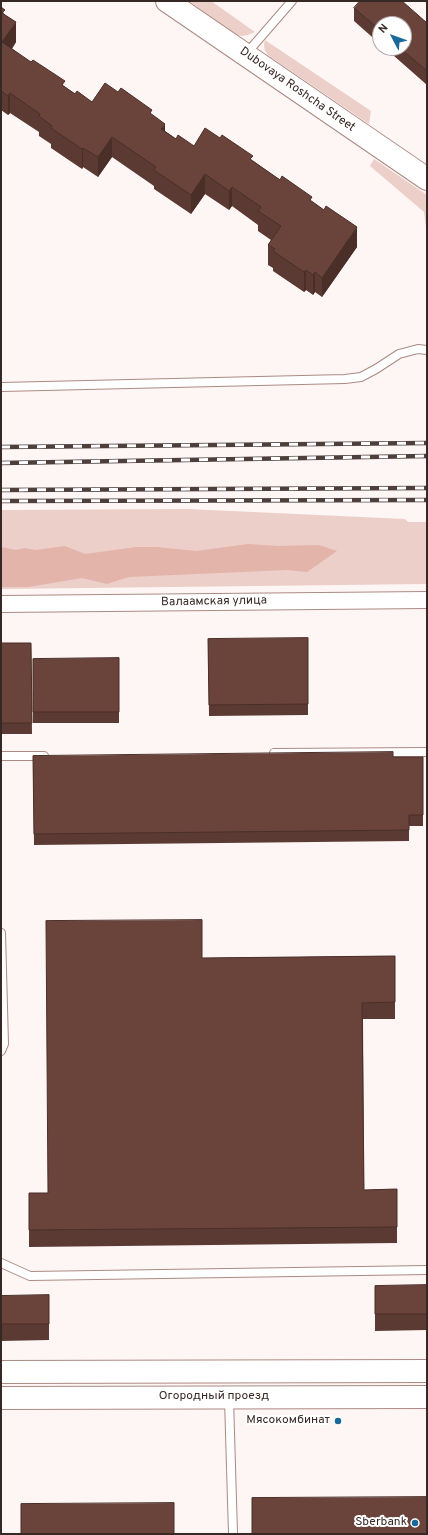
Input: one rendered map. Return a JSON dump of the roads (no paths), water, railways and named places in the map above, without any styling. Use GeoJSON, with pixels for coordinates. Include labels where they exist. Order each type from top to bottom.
{"type":"FeatureCollection","features":[{"type":"Feature","properties":{"kind":"main road","name":"Dubovaya Roshcha Street"},"geometry":{"type":"LineString","coordinates":[[167,1],[427,179]]}},
{"type":"Feature","properties":{"kind":"main road"},"geometry":{"type":"LineString","coordinates":[[1,1372],[427,1371]]}},
{"type":"Feature","properties":{"kind":"main road","name":"Огородный проезд"},"geometry":{"type":"LineString","coordinates":[[1,1398],[427,1397]]}},
{"type":"Feature","properties":{"kind":"street","name":"Валаамская улица"},"geometry":{"type":"LineString","coordinates":[[1,604],[427,600]]}},
{"type":"Feature","properties":{"kind":"lane"},"geometry":{"type":"LineString","coordinates":[[246,54],[292,1]]}},
{"type":"Feature","properties":{"kind":"lane"},"geometry":{"type":"LineString","coordinates":[[1,387],[345,379],[361,377],[376,370],[399,354],[418,349],[427,350]]}},
{"type":"Feature","properties":{"kind":"lane"},"geometry":{"type":"LineString","coordinates":[[269,754],[427,752]]}},
{"type":"Feature","properties":{"kind":"lane"},"geometry":{"type":"LineString","coordinates":[[1,756],[56,756]]}},
{"type":"Feature","properties":{"kind":"lane"},"geometry":{"type":"LineString","coordinates":[[1,932],[4,1044],[1,1050]]}},
{"type":"Feature","properties":{"kind":"lane"},"geometry":{"type":"LineString","coordinates":[[1,1262],[30,1276],[427,1270]]}},
{"type":"Feature","properties":{"kind":"lane"},"geometry":{"type":"LineString","coordinates":[[228,1397],[233,1534]]}},
{"type":"Feature","properties":{"kind":"railway"},"geometry":{"type":"LineString","coordinates":[[1,447],[427,443]]}},
{"type":"Feature","properties":{"kind":"railway"},"geometry":{"type":"LineString","coordinates":[[1,463],[427,456]]}},
{"type":"Feature","properties":{"kind":"railway"},"geometry":{"type":"LineString","coordinates":[[1,490],[427,488]]}},
{"type":"Feature","properties":{"kind":"railway"},"geometry":{"type":"LineString","coordinates":[[1,501],[427,500]]}},
{"type":"Feature","properties":{"kind":"place","name":"Мясокомбинат"},"geometry":{"type":"Point","coordinates":[338,1421]}},
{"type":"Feature","properties":{"kind":"place","name":"Sberbank"},"geometry":{"type":"Point","coordinates":[415,1523]}}]}
